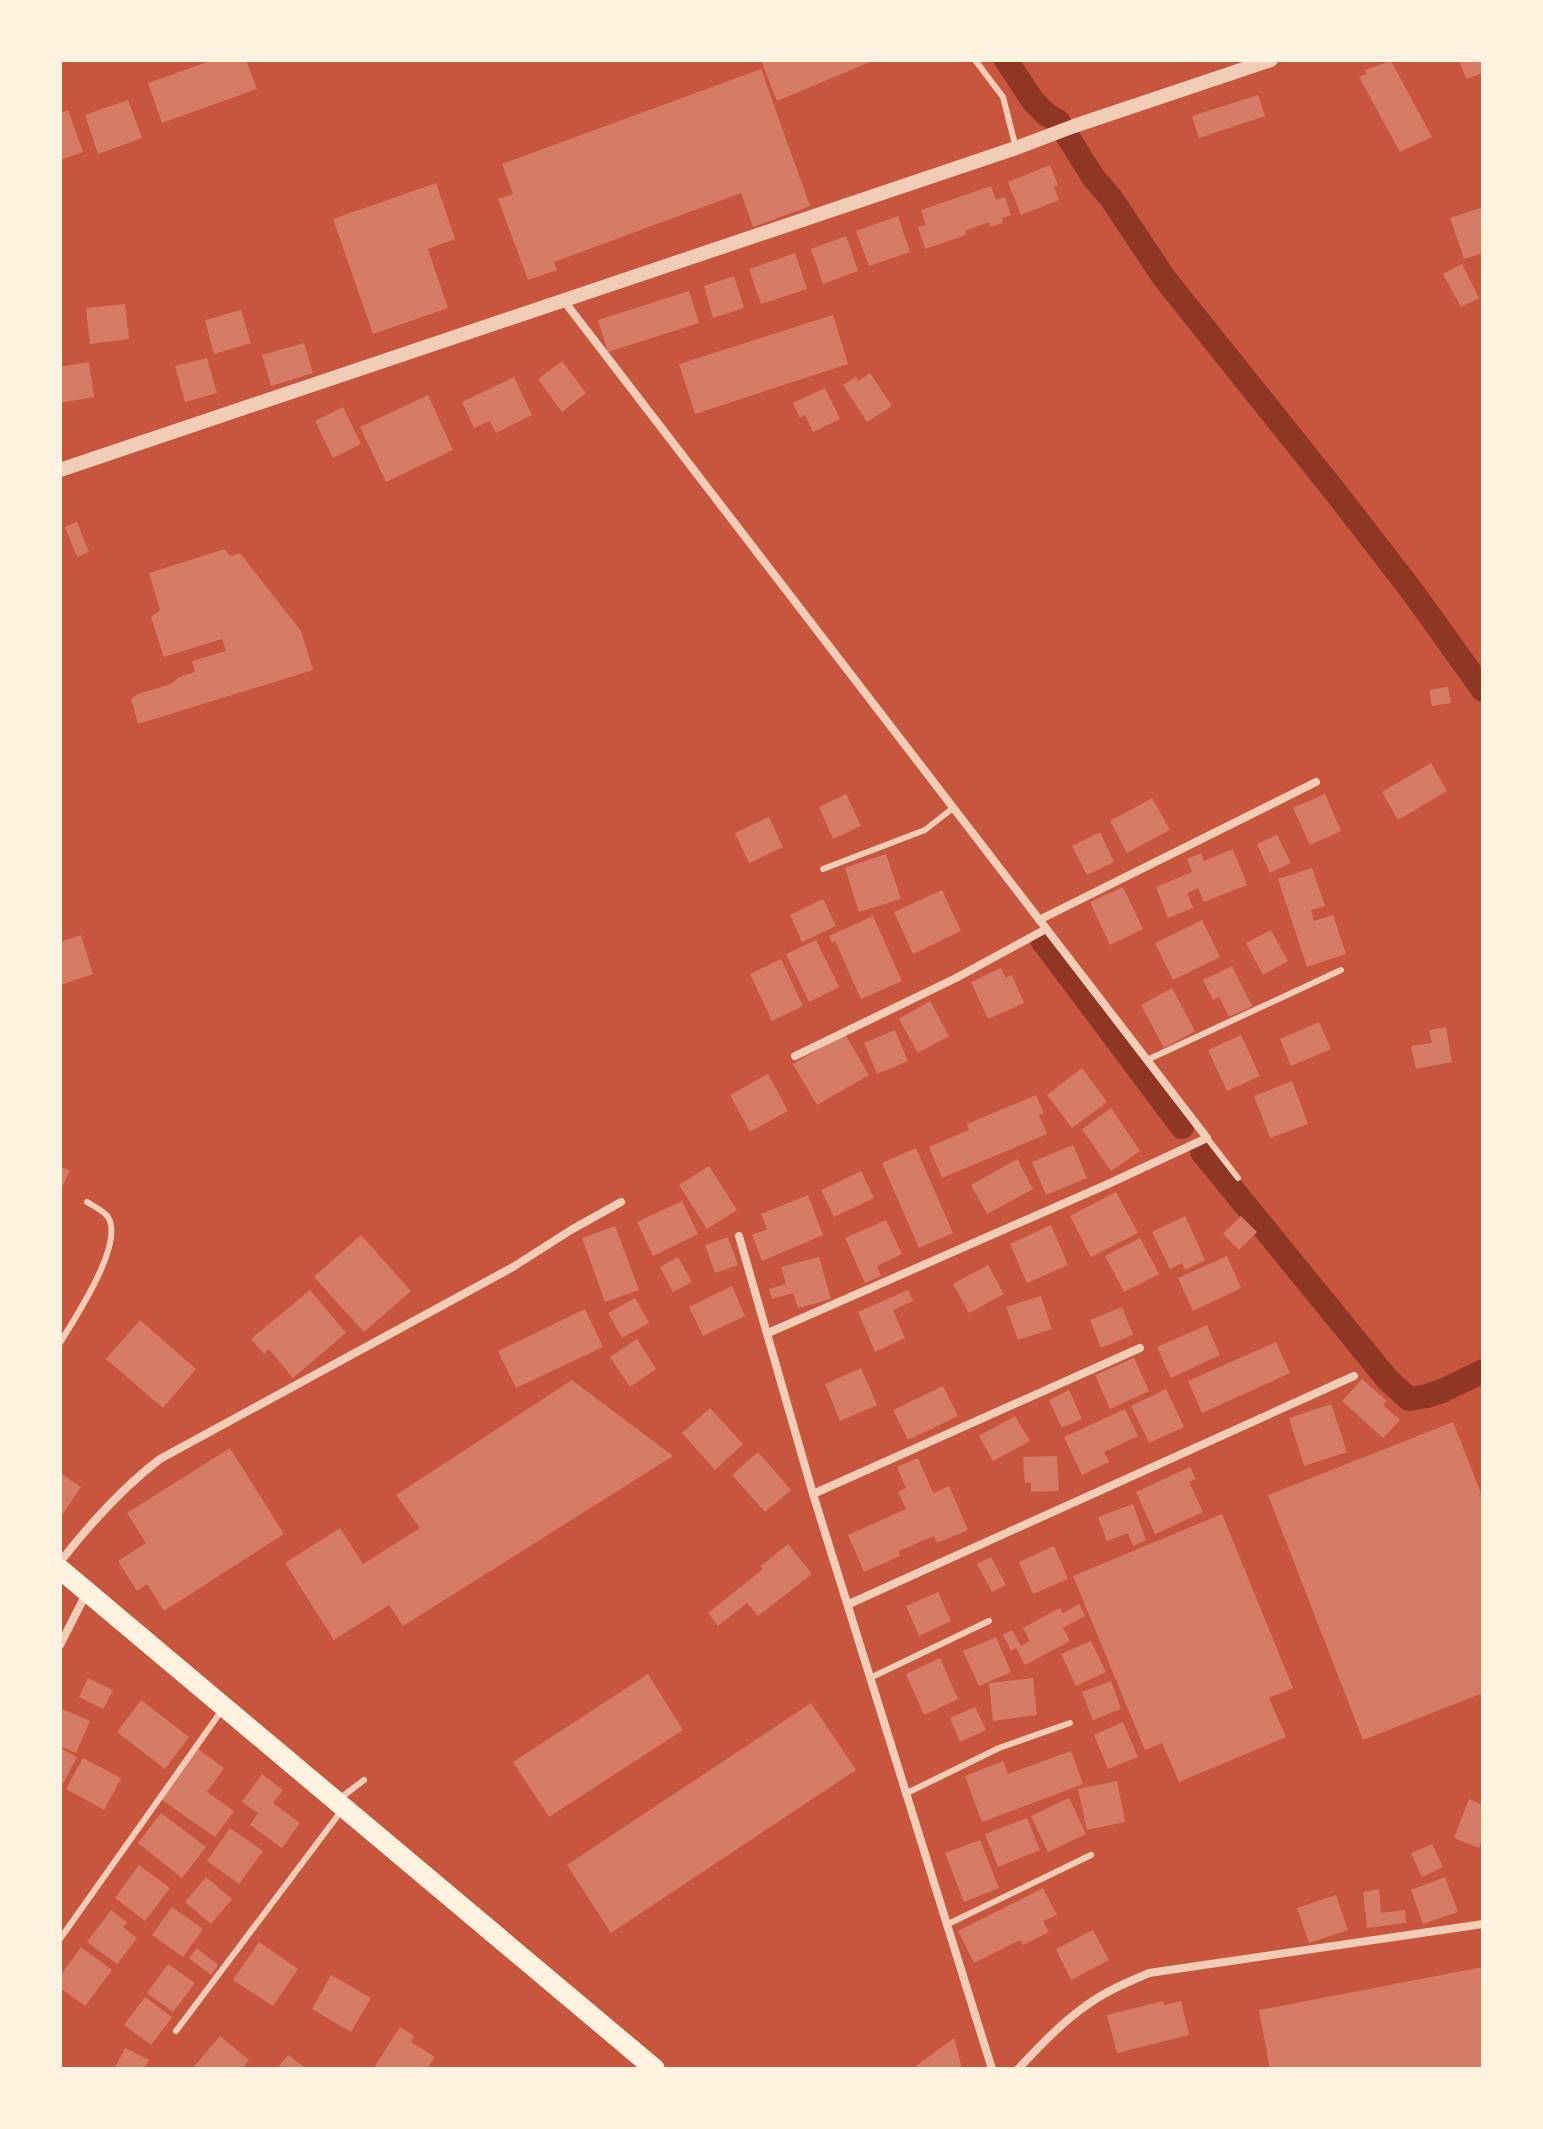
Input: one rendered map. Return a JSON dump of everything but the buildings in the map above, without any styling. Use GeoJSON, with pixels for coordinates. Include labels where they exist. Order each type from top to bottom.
{"type":"FeatureCollection","features":[{"type":"Feature","properties":{"kind":"main road"},"geometry":{"type":"LineString","coordinates":[[60,1569],[655,2069]]}},
{"type":"Feature","properties":{"kind":"street"},"geometry":{"type":"LineString","coordinates":[[60,470],[1271,60]]}},
{"type":"Feature","properties":{"kind":"street"},"geometry":{"type":"LineString","coordinates":[[563,300],[1207,1138],[768,1333]]}},
{"type":"Feature","properties":{"kind":"street"},"geometry":{"type":"LineString","coordinates":[[1039,920],[1316,782]]}},
{"type":"Feature","properties":{"kind":"street"},"geometry":{"type":"LineString","coordinates":[[795,1056],[956,978],[1046,929]]}},
{"type":"Feature","properties":{"kind":"street"},"geometry":{"type":"LineString","coordinates":[[60,1562],[139,1475],[160,1459],[513,1267],[621,1202]]}},
{"type":"Feature","properties":{"kind":"street"},"geometry":{"type":"LineString","coordinates":[[739,1236],[813,1494],[992,2069]]}},
{"type":"Feature","properties":{"kind":"street"},"geometry":{"type":"LineString","coordinates":[[813,1494],[1140,1348]]}},
{"type":"Feature","properties":{"kind":"street"},"geometry":{"type":"LineString","coordinates":[[849,1604],[1354,1376]]}},
{"type":"Feature","properties":{"kind":"street"},"geometry":{"type":"LineString","coordinates":[[60,1645],[87,1592]]}},
{"type":"Feature","properties":{"kind":"street"},"geometry":{"type":"LineString","coordinates":[[1018,2069],[1086,2005],[1120,1985],[1149,1973],[1483,1924]]}},
{"type":"Feature","properties":{"kind":"lane"},"geometry":{"type":"LineString","coordinates":[[975,60],[1003,97],[1016,148]]}},
{"type":"Feature","properties":{"kind":"lane"},"geometry":{"type":"LineString","coordinates":[[823,869],[925,830],[953,808]]}},
{"type":"Feature","properties":{"kind":"lane"},"geometry":{"type":"LineString","coordinates":[[1147,1060],[1341,970]]}},
{"type":"Feature","properties":{"kind":"lane"},"geometry":{"type":"LineString","coordinates":[[1207,1138],[1238,1178]]}},
{"type":"Feature","properties":{"kind":"lane"},"geometry":{"type":"LineString","coordinates":[[60,1343],[105,1265],[112,1232],[108,1217],[87,1202]]}},
{"type":"Feature","properties":{"kind":"lane"},"geometry":{"type":"LineString","coordinates":[[870,1678],[989,1621]]}},
{"type":"Feature","properties":{"kind":"lane"},"geometry":{"type":"LineString","coordinates":[[60,1939],[224,1708]]}},
{"type":"Feature","properties":{"kind":"lane"},"geometry":{"type":"LineString","coordinates":[[905,1794],[999,1748],[1070,1723]]}},
{"type":"Feature","properties":{"kind":"lane"},"geometry":{"type":"LineString","coordinates":[[176,2031],[340,1804],[364,1780]]}},
{"type":"Feature","properties":{"kind":"lane"},"geometry":{"type":"LineString","coordinates":[[946,1925],[1091,1855]]}},
{"type":"Feature","properties":{"kind":"waterway"},"geometry":{"type":"LineString","coordinates":[[1006,60],[1033,101],[1058,121],[1093,177],[1111,198],[1165,279],[1337,494],[1483,690]]}},
{"type":"Feature","properties":{"kind":"waterway"},"geometry":{"type":"LineString","coordinates":[[1042,940],[1182,1127]]}},
{"type":"Feature","properties":{"kind":"waterway"},"geometry":{"type":"LineString","coordinates":[[1202,1152],[1388,1380],[1409,1399],[1442,1391],[1483,1371]]}}]}
